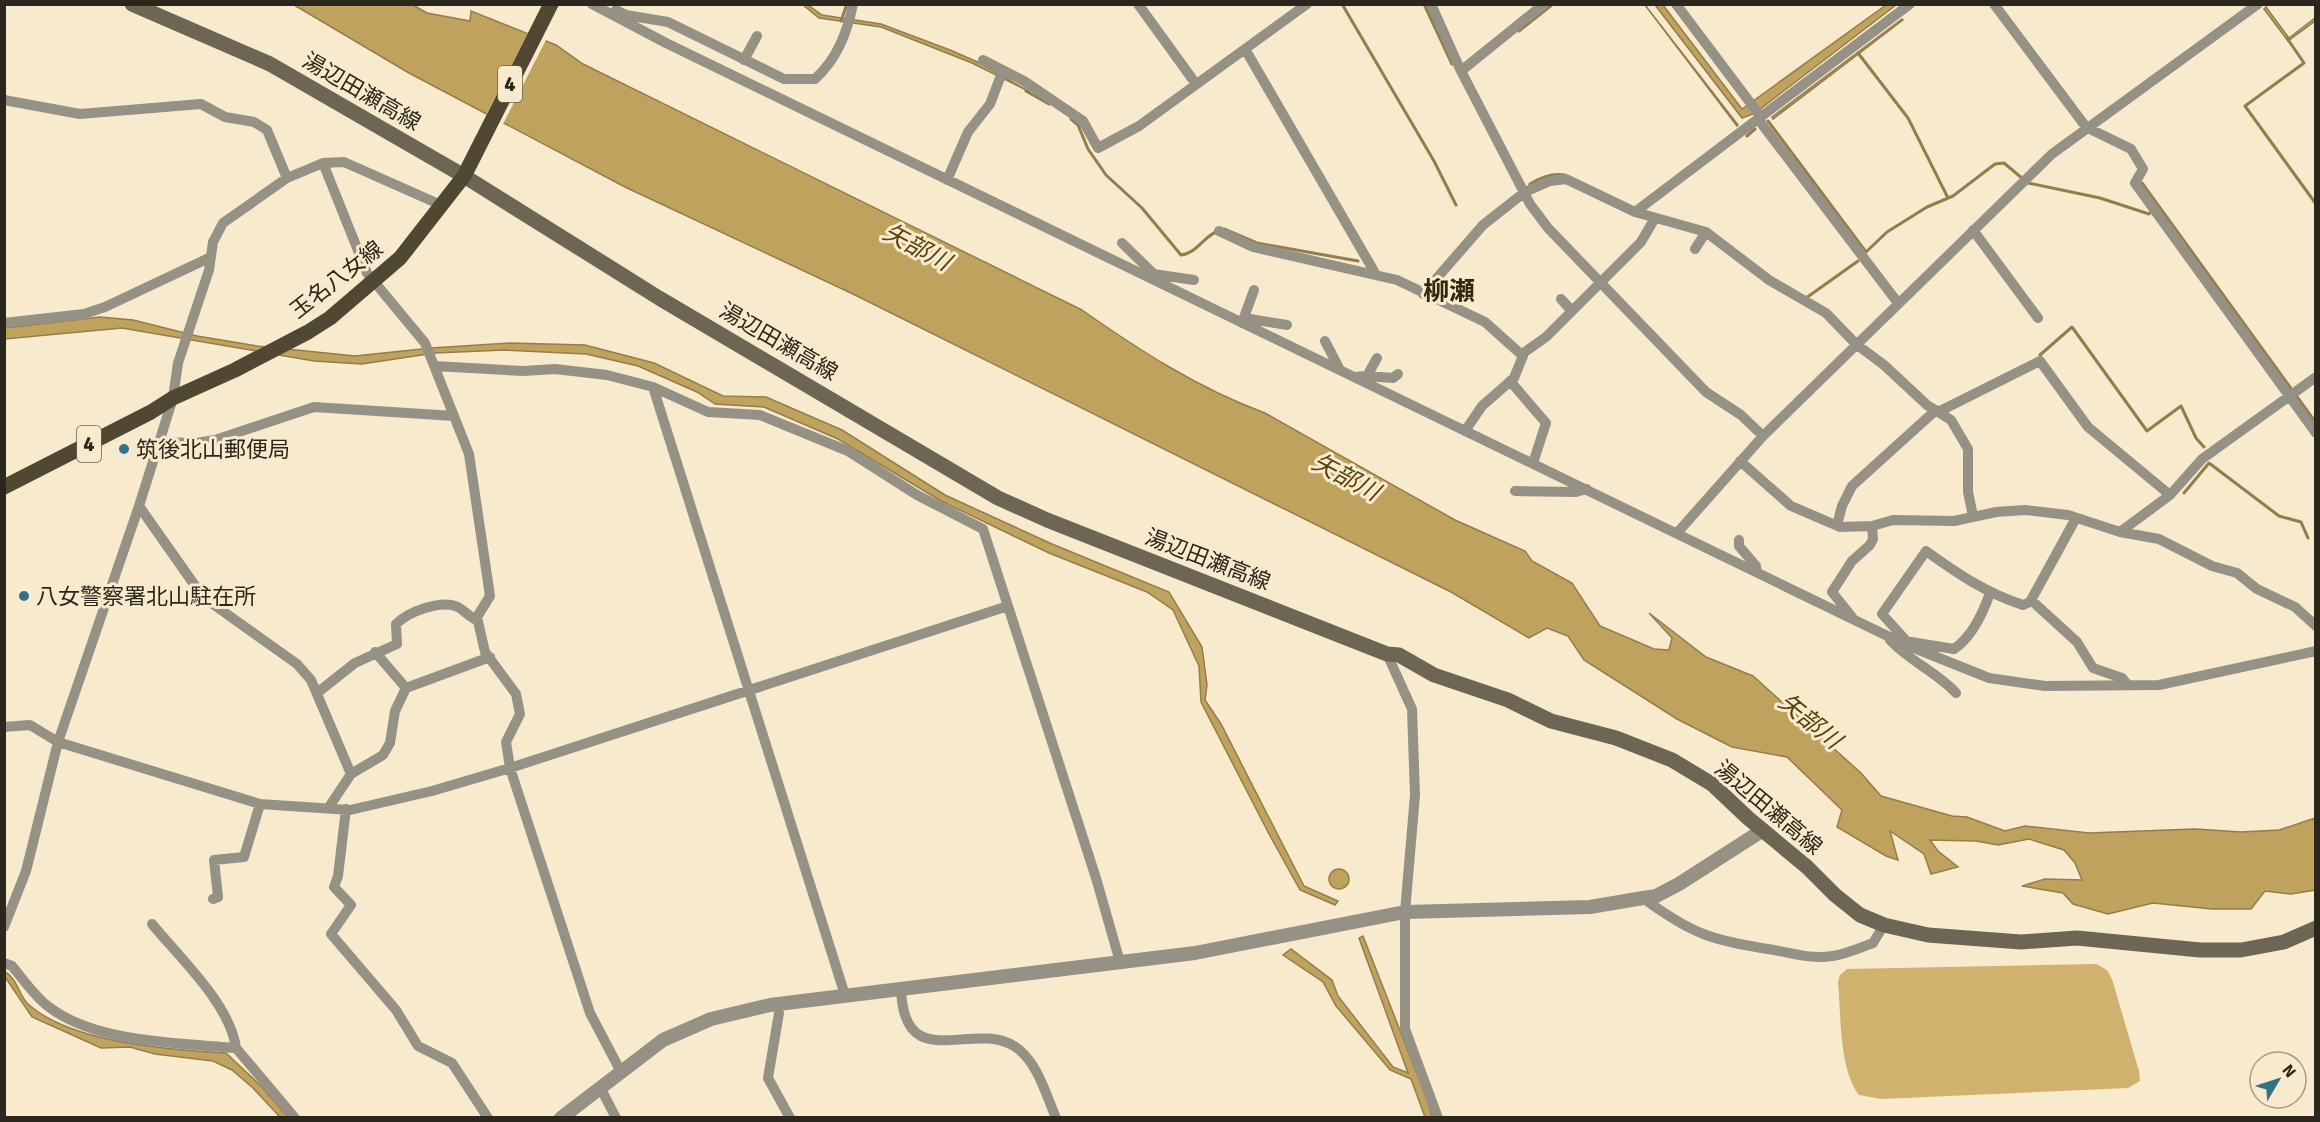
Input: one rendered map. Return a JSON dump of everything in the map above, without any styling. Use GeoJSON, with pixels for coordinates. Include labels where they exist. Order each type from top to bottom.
{"type":"FeatureCollection","features":[{"type":"Feature","properties":{"kind":"main road","name":"湯辺田瀬高線"},"geometry":{"type":"LineString","coordinates":[[132,4],[270,64],[466,170],[659,298],[999,498],[1047,520],[1387,654],[1399,655],[1434,675],[1508,700],[1551,721],[1627,742],[1672,760],[1712,784],[1860,915],[1884,925],[1928,935],[2021,942],[2077,938],[2200,950],[2241,950],[2284,942],[2316,928]]}},
{"type":"Feature","properties":{"kind":"main road","name":"玉名八女線"},"geometry":{"type":"LineString","coordinates":[[4,487],[151,412],[173,398],[286,344],[330,318],[374,282],[400,258],[466,170],[551,4]]}},
{"type":"Feature","properties":{"kind":"street"},"geometry":{"type":"LineString","coordinates":[[592,4],[666,43],[1143,275],[1243,320],[1341,371],[1678,532],[1885,635],[1989,678],[2045,686],[2159,685],[2316,651]]}},
{"type":"Feature","properties":{"kind":"street"},"geometry":{"type":"LineString","coordinates":[[599,4],[626,15],[668,22],[784,79],[814,79],[824,70],[848,27],[853,4]]}},
{"type":"Feature","properties":{"kind":"street"},"geometry":{"type":"LineString","coordinates":[[1138,4],[1196,84]]}},
{"type":"Feature","properties":{"kind":"street"},"geometry":{"type":"LineString","coordinates":[[983,60],[1083,121],[1098,148],[1139,126],[1307,4]]}},
{"type":"Feature","properties":{"kind":"street"},"geometry":{"type":"LineString","coordinates":[[1431,4],[1461,71],[1525,192],[1548,228],[1706,392],[1741,415],[1763,436]]}},
{"type":"Feature","properties":{"kind":"street"},"geometry":{"type":"LineString","coordinates":[[1461,71],[1544,4]]}},
{"type":"Feature","properties":{"kind":"street"},"geometry":{"type":"LineString","coordinates":[[1676,4],[1898,303]]}},
{"type":"Feature","properties":{"kind":"street"},"geometry":{"type":"LineString","coordinates":[[1635,212],[1910,4]]}},
{"type":"Feature","properties":{"kind":"street"},"geometry":{"type":"LineString","coordinates":[[1994,4],[2086,127],[2132,149],[2143,169],[2135,183],[2316,433]]}},
{"type":"Feature","properties":{"kind":"street"},"geometry":{"type":"LineString","coordinates":[[1678,532],[1763,436],[2052,154],[2086,127],[2258,4]]}},
{"type":"Feature","properties":{"kind":"street"},"geometry":{"type":"LineString","coordinates":[[1522,22],[1525,8]]}},
{"type":"Feature","properties":{"kind":"street"},"geometry":{"type":"LineString","coordinates":[[744,60],[757,36]]}},
{"type":"Feature","properties":{"kind":"street"},"geometry":{"type":"LineString","coordinates":[[1245,49],[1375,273]]}},
{"type":"Feature","properties":{"kind":"street"},"geometry":{"type":"LineString","coordinates":[[947,180],[968,132],[990,104],[1000,78],[1006,72]]}},
{"type":"Feature","properties":{"kind":"street"},"geometry":{"type":"LineString","coordinates":[[4,100],[80,114],[201,104],[225,117],[254,122],[267,130],[287,178]]}},
{"type":"Feature","properties":{"kind":"street"},"geometry":{"type":"LineString","coordinates":[[4,927],[26,871],[58,742],[139,506],[173,398],[184,346],[211,257],[213,243],[223,223],[287,178],[323,163],[344,162],[441,205]]}},
{"type":"Feature","properties":{"kind":"street"},"geometry":{"type":"LineString","coordinates":[[323,163],[367,273],[425,343],[469,454],[490,596],[477,620],[484,652],[516,694],[520,714],[506,742],[510,768],[590,1013],[620,1070]]}},
{"type":"Feature","properties":{"kind":"street"},"geometry":{"type":"LineString","coordinates":[[1423,294],[1483,225],[1525,192],[1550,181],[1566,179],[1635,212],[1706,232],[1769,280],[1826,313],[1856,344],[1951,420],[1968,449],[1968,492],[1973,516]]}},
{"type":"Feature","properties":{"kind":"street"},"geometry":{"type":"LineString","coordinates":[[1465,431],[1482,406],[1510,381],[1520,366],[1522,354],[1546,337],[1641,242],[1655,218]]}},
{"type":"Feature","properties":{"kind":"street"},"geometry":{"type":"LineString","coordinates":[[1973,230],[2038,318]]}},
{"type":"Feature","properties":{"kind":"street"},"geometry":{"type":"LineString","coordinates":[[1219,231],[1253,247],[1375,273],[1397,280],[1485,322],[1522,354]]}},
{"type":"Feature","properties":{"kind":"street"},"geometry":{"type":"LineString","coordinates":[[1695,249],[1706,232]]}},
{"type":"Feature","properties":{"kind":"street"},"geometry":{"type":"LineString","coordinates":[[1122,243],[1166,286]]}},
{"type":"Feature","properties":{"kind":"street"},"geometry":{"type":"LineString","coordinates":[[4,323],[84,314],[105,307],[211,257]]}},
{"type":"Feature","properties":{"kind":"street"},"geometry":{"type":"LineString","coordinates":[[1143,275],[1155,274],[1194,280]]}},
{"type":"Feature","properties":{"kind":"street"},"geometry":{"type":"LineString","coordinates":[[1243,320],[1254,290]]}},
{"type":"Feature","properties":{"kind":"street"},"geometry":{"type":"LineString","coordinates":[[1561,299],[1572,310]]}},
{"type":"Feature","properties":{"kind":"street"},"geometry":{"type":"LineString","coordinates":[[1243,320],[1287,325]]}},
{"type":"Feature","properties":{"kind":"street"},"geometry":{"type":"LineString","coordinates":[[1325,341],[1341,371]]}},
{"type":"Feature","properties":{"kind":"street"},"geometry":{"type":"LineString","coordinates":[[1366,376],[1377,358]]}},
{"type":"Feature","properties":{"kind":"street"},"geometry":{"type":"LineString","coordinates":[[433,361],[522,371],[555,369],[608,375],[653,387],[708,412],[760,415],[848,451],[917,495],[983,530],[1096,878],[1120,962]]}},
{"type":"Feature","properties":{"kind":"street"},"geometry":{"type":"LineString","coordinates":[[1837,525],[1842,506],[1852,486],[1937,411],[2040,361],[2088,427],[2170,495]]}},
{"type":"Feature","properties":{"kind":"street"},"geometry":{"type":"LineString","coordinates":[[1354,377],[1392,378],[1398,374]]}},
{"type":"Feature","properties":{"kind":"street"},"geometry":{"type":"LineString","coordinates":[[2120,532],[2170,495],[2202,459],[2316,376]]}},
{"type":"Feature","properties":{"kind":"street"},"geometry":{"type":"LineString","coordinates":[[1510,381],[1546,423],[1533,463]]}},
{"type":"Feature","properties":{"kind":"street"},"geometry":{"type":"LineString","coordinates":[[653,387],[845,995]]}},
{"type":"Feature","properties":{"kind":"street"},"geometry":{"type":"LineString","coordinates":[[159,442],[196,443],[214,440],[314,406],[454,416]]}},
{"type":"Feature","properties":{"kind":"street"},"geometry":{"type":"LineString","coordinates":[[1740,461],[1791,506],[1837,525],[1872,526],[1893,520],[1954,521],[1973,516],[2025,510],[2076,518],[2120,532],[2159,539],[2212,566],[2237,573],[2258,589],[2295,607],[2314,622]]}},
{"type":"Feature","properties":{"kind":"street"},"geometry":{"type":"LineString","coordinates":[[1515,491],[1576,492],[1587,489]]}},
{"type":"Feature","properties":{"kind":"street"},"geometry":{"type":"LineString","coordinates":[[139,506],[203,597],[297,663],[311,680],[351,774]]}},
{"type":"Feature","properties":{"kind":"street"},"geometry":{"type":"LineString","coordinates":[[1990,594],[1983,611],[1967,637],[1954,649],[1910,645],[1882,614],[1926,551],[1964,579],[1990,594],[2023,605],[2031,600],[2076,518]]}},
{"type":"Feature","properties":{"kind":"street"},"geometry":{"type":"LineString","coordinates":[[1854,620],[1832,592],[1852,561],[1870,544],[1873,538],[1872,526]]}},
{"type":"Feature","properties":{"kind":"street"},"geometry":{"type":"LineString","coordinates":[[1739,540],[1739,546],[1756,566],[1756,572]]}},
{"type":"Feature","properties":{"kind":"street"},"geometry":{"type":"LineString","coordinates":[[2031,600],[2077,642],[2093,668],[2122,678],[2128,685]]}},
{"type":"Feature","properties":{"kind":"street"},"geometry":{"type":"LineString","coordinates":[[317,693],[355,663],[397,644],[396,624],[404,616],[444,604],[457,607],[468,617],[477,620]]}},
{"type":"Feature","properties":{"kind":"street"},"geometry":{"type":"LineString","coordinates":[[4,727],[30,725],[58,742],[260,804],[346,809],[432,790],[510,768],[1008,606]]}},
{"type":"Feature","properties":{"kind":"street"},"geometry":{"type":"LineString","coordinates":[[1885,635],[1902,653],[1947,683],[1956,693]]}},
{"type":"Feature","properties":{"kind":"street"},"geometry":{"type":"LineString","coordinates":[[375,652],[406,688]]}},
{"type":"Feature","properties":{"kind":"street"},"geometry":{"type":"LineString","coordinates":[[1387,654],[1412,710],[1415,795],[1405,912],[1405,1029],[1438,1118]]}},
{"type":"Feature","properties":{"kind":"street"},"geometry":{"type":"LineString","coordinates":[[329,807],[351,774],[383,754],[390,743],[395,711],[406,688],[490,657]]}},
{"type":"Feature","properties":{"kind":"street"},"geometry":{"type":"LineString","coordinates":[[213,899],[218,897],[214,860],[244,857],[260,804]]}},
{"type":"Feature","properties":{"kind":"street"},"geometry":{"type":"LineString","coordinates":[[346,809],[338,876],[334,887],[351,905],[331,934],[396,1010],[418,1046],[452,1063],[488,1118]]}},
{"type":"Feature","properties":{"kind":"street"},"geometry":{"type":"LineString","coordinates":[[561,1118],[620,1070],[663,1040],[711,1018],[770,1005],[1120,962],[1261,941],[1405,912],[1590,907],[1656,896],[1679,884],[1763,830]]}},
{"type":"Feature","properties":{"kind":"street"},"geometry":{"type":"LineString","coordinates":[[1643,898],[1670,918],[1701,935],[1730,944],[1777,950],[1804,958],[1835,956],[1873,943],[1884,925]]}},
{"type":"Feature","properties":{"kind":"street"},"geometry":{"type":"LineString","coordinates":[[152,924],[216,1001],[235,1036],[236,1048],[295,1118]]}},
{"type":"Feature","properties":{"kind":"street"},"geometry":{"type":"LineString","coordinates":[[4,963],[12,966],[48,1007],[86,1028],[153,1040],[236,1048]]}},
{"type":"Feature","properties":{"kind":"street"},"geometry":{"type":"LineString","coordinates":[[901,989],[901,1009],[906,1023],[916,1034],[934,1040],[1000,1041],[1014,1046],[1024,1054],[1037,1074],[1056,1118]]}},
{"type":"Feature","properties":{"kind":"street"},"geometry":{"type":"LineString","coordinates":[[779,1013],[768,1078],[790,1118]]}},
{"type":"Feature","properties":{"kind":"street"},"geometry":{"type":"LineString","coordinates":[[600,1087],[616,1118]]}},
{"type":"Feature","properties":{"kind":"shaded area"},"geometry":{"type":"Polygon","coordinates":[[[2096,964],[2107,970],[2112,979],[2139,1071],[2140,1081],[2128,1088],[1881,1099],[1859,1095],[1852,1084],[1844,1056],[1838,982],[1840,975],[1847,969],[2096,964]]]}},
{"type":"Feature","properties":{"kind":"water","name":"矢部川"},"geometry":{"type":"Polygon","coordinates":[[[294,5],[413,5],[427,13],[470,21],[471,11],[556,45],[583,64],[1082,310],[1125,340],[1193,380],[1265,413],[1455,520],[1525,551],[1532,561],[1572,583],[1600,626],[1654,649],[1669,650],[1672,638],[1649,613],[1706,657],[1753,676],[1861,773],[1881,796],[1952,816],[1967,817],[2005,831],[2025,826],[2089,833],[2195,829],[2241,832],[2279,830],[2315,818],[2315,890],[2291,894],[2265,891],[2251,909],[2212,909],[2153,903],[2108,914],[2073,904],[2063,893],[2022,886],[2045,879],[2082,880],[2075,863],[2064,850],[2029,839],[1998,845],[1976,841],[1930,840],[1938,851],[1958,867],[1931,874],[1924,854],[1890,831],[1898,860],[1886,856],[1837,827],[1842,810],[1787,757],[1732,747],[1677,719],[1584,660],[1568,636],[1547,628],[1529,638],[1451,592],[853,294],[625,187],[409,73],[294,5]]]}},
{"type":"Feature","properties":{"kind":"water"},"geometry":{"type":"Polygon","coordinates":[[[803,5],[808,5],[822,15],[881,24],[950,50],[980,63],[1030,92],[972,63],[881,27],[819,18],[803,5]]]}},
{"type":"Feature","properties":{"kind":"water"},"geometry":{"type":"Polygon","coordinates":[[[1645,5],[1738,125],[1737,126],[1645,5]]]}},
{"type":"Feature","properties":{"kind":"water"},"geometry":{"type":"Polygon","coordinates":[[[1655,5],[1663,5],[1742,109],[1886,5],[1896,5],[1755,113],[1742,118],[1655,5]]]}},
{"type":"Feature","properties":{"kind":"water"},"geometry":{"type":"Polygon","coordinates":[[[2266,7],[2289,38],[2315,18],[2315,21],[2288,41],[2264,9],[2266,7]]]}},
{"type":"Feature","properties":{"kind":"water"},"geometry":{"type":"Polygon","coordinates":[[[1903,20],[1773,119],[1772,117],[1903,20]]]}},
{"type":"Feature","properties":{"kind":"water"},"geometry":{"type":"Polygon","coordinates":[[[100,317],[133,320],[197,336],[257,346],[355,356],[510,343],[585,345],[654,363],[723,396],[766,397],[842,430],[945,495],[1052,544],[1169,592],[1202,647],[1207,685],[1205,700],[1221,724],[1304,886],[1338,901],[1335,905],[1300,890],[1201,702],[1199,666],[1173,610],[1147,592],[1049,553],[941,501],[838,439],[764,407],[715,404],[697,392],[638,366],[586,354],[505,350],[435,353],[362,364],[314,361],[122,328],[5,339],[5,328],[100,317]]]}},
{"type":"Feature","properties":{"kind":"water"},"geometry":{"type":"Polygon","coordinates":[[[1339,869],[1346,872],[1349,879],[1346,886],[1339,889],[1332,886],[1329,879],[1332,872],[1339,869]]]}},
{"type":"Feature","properties":{"kind":"water"},"geometry":{"type":"Polygon","coordinates":[[[1363,936],[1432,1117],[1425,1117],[1411,1079],[1390,1070],[1336,1006],[1323,982],[1283,955],[1291,949],[1332,980],[1338,996],[1393,1067],[1408,1073],[1359,938],[1363,936]]]}},
{"type":"Feature","properties":{"kind":"water"},"geometry":{"type":"Polygon","coordinates":[[[4,971],[15,982],[28,1004],[69,1028],[122,1042],[177,1050],[226,1053],[261,1086],[288,1117],[280,1117],[253,1088],[232,1070],[213,1061],[155,1054],[130,1047],[101,1048],[32,1017],[5,977],[4,971]]]}},
{"type":"Feature","properties":{"kind":"pier"},"geometry":{"type":"Polygon","coordinates":[[[529,31],[547,38],[502,126],[485,117],[529,31]]]}},
{"type":"Feature","properties":{"kind":"waterway"},"geometry":{"type":"LineString","coordinates":[[841,21],[847,4]]}},
{"type":"Feature","properties":{"kind":"waterway"},"geometry":{"type":"LineString","coordinates":[[1342,4],[1434,161],[1456,205]]}},
{"type":"Feature","properties":{"kind":"waterway"},"geometry":{"type":"LineString","coordinates":[[1424,4],[1452,64]]}},
{"type":"Feature","properties":{"kind":"waterway"},"geometry":{"type":"LineString","coordinates":[[1519,31],[1553,4]]}},
{"type":"Feature","properties":{"kind":"waterway"},"geometry":{"type":"LineString","coordinates":[[2287,38],[2304,63],[2245,106],[2316,204]]}},
{"type":"Feature","properties":{"kind":"waterway"},"geometry":{"type":"LineString","coordinates":[[1858,53],[1908,118],[1948,198]]}},
{"type":"Feature","properties":{"kind":"waterway"},"geometry":{"type":"LineString","coordinates":[[1026,91],[1049,104]]}},
{"type":"Feature","properties":{"kind":"waterway"},"geometry":{"type":"LineString","coordinates":[[1071,119],[1078,125],[1088,149],[1106,175],[1142,208],[1181,255],[1191,252],[1218,231]]}},
{"type":"Feature","properties":{"kind":"waterway"},"geometry":{"type":"LineString","coordinates":[[1768,121],[1866,252],[1887,232],[1927,207],[1953,196],[1995,164],[2004,163],[2023,179]]}},
{"type":"Feature","properties":{"kind":"waterway"},"geometry":{"type":"LineString","coordinates":[[1747,136],[1755,129]]}},
{"type":"Feature","properties":{"kind":"waterway"},"geometry":{"type":"LineString","coordinates":[[1530,184],[1547,176],[1565,175]]}},
{"type":"Feature","properties":{"kind":"waterway"},"geometry":{"type":"LineString","coordinates":[[2028,183],[2100,198],[2149,214],[2151,212]]}},
{"type":"Feature","properties":{"kind":"waterway"},"geometry":{"type":"LineString","coordinates":[[2142,183],[2316,423]]}},
{"type":"Feature","properties":{"kind":"waterway"},"geometry":{"type":"LineString","coordinates":[[1224,229],[1257,243],[1358,261]]}},
{"type":"Feature","properties":{"kind":"waterway"},"geometry":{"type":"LineString","coordinates":[[1806,298],[1858,261]]}},
{"type":"Feature","properties":{"kind":"waterway"},"geometry":{"type":"LineString","coordinates":[[2040,355],[2072,327],[2147,431],[2181,406],[2196,438],[2204,447]]}},
{"type":"Feature","properties":{"kind":"waterway"},"geometry":{"type":"LineString","coordinates":[[2184,493],[2209,463],[2279,516],[2301,522],[2308,538]]}},
{"type":"Feature","properties":{"kind":"place","name":"筑後北山郵便局"},"geometry":{"type":"Point","coordinates":[124,449]}},
{"type":"Feature","properties":{"kind":"place","name":"八女警察署北山駐在所"},"geometry":{"type":"Point","coordinates":[24,596]}},
{"type":"Feature","properties":{"kind":"district","name":"柳瀬"},"geometry":{"type":"Point","coordinates":[1449,291]}}]}
